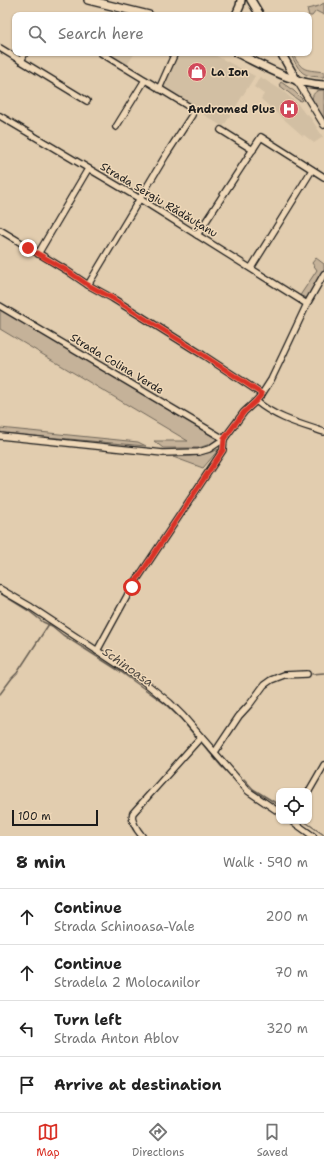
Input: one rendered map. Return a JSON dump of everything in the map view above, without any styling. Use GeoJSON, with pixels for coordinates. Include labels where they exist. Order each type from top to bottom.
{"type":"FeatureCollection","features":[{"type":"Feature","properties":{"kind":"main road"},"geometry":{"type":"LineString","coordinates":[[88,0],[137,12]]}},
{"type":"Feature","properties":{"kind":"main road"},"geometry":{"type":"LineString","coordinates":[[237,12],[241,0]]}},
{"type":"Feature","properties":{"kind":"main road"},"geometry":{"type":"LineString","coordinates":[[251,0],[258,12]]}},
{"type":"Feature","properties":{"kind":"main road"},"geometry":{"type":"LineString","coordinates":[[243,56],[297,81],[313,85],[324,85]]}},
{"type":"Feature","properties":{"kind":"main road"},"geometry":{"type":"LineString","coordinates":[[283,56],[297,81]]}},
{"type":"Feature","properties":{"kind":"street"},"geometry":{"type":"LineString","coordinates":[[0,48],[12,55]]}},
{"type":"Feature","properties":{"kind":"street"},"geometry":{"type":"LineString","coordinates":[[13,56],[87,100]]}},
{"type":"Feature","properties":{"kind":"street"},"geometry":{"type":"LineString","coordinates":[[21,61],[24,56]]}},
{"type":"Feature","properties":{"kind":"street"},"geometry":{"type":"LineString","coordinates":[[88,285],[166,154],[192,115],[191,109],[188,106],[106,56]]}},
{"type":"Feature","properties":{"kind":"street"},"geometry":{"type":"LineString","coordinates":[[158,88],[174,56]]}},
{"type":"Feature","properties":{"kind":"street"},"geometry":{"type":"LineString","coordinates":[[116,126],[145,80]]}},
{"type":"Feature","properties":{"kind":"street"},"geometry":{"type":"LineString","coordinates":[[297,81],[324,125]]}},
{"type":"Feature","properties":{"kind":"street","name":"Strada Sergiu Rădăuțanu"},"geometry":{"type":"LineString","coordinates":[[0,116],[198,235],[307,304]]}},
{"type":"Feature","properties":{"kind":"street"},"geometry":{"type":"LineString","coordinates":[[222,130],[252,150]]}},
{"type":"Feature","properties":{"kind":"street"},"geometry":{"type":"LineString","coordinates":[[198,235],[261,137],[324,177]]}},
{"type":"Feature","properties":{"kind":"street"},"geometry":{"type":"LineString","coordinates":[[38,254],[88,169]]}},
{"type":"Feature","properties":{"kind":"street"},"geometry":{"type":"LineString","coordinates":[[251,268],[312,170]]}},
{"type":"Feature","properties":{"kind":"street"},"geometry":{"type":"LineString","coordinates":[[0,230],[88,285],[112,298],[262,394]]}},
{"type":"Feature","properties":{"kind":"street"},"geometry":{"type":"LineString","coordinates":[[0,436],[163,452],[186,453],[199,452],[209,449],[224,439],[244,412],[262,394],[271,380],[307,304],[324,274]]}},
{"type":"Feature","properties":{"kind":"street","name":"Strada Colina Verde"},"geometry":{"type":"LineString","coordinates":[[0,306],[224,439]]}},
{"type":"Feature","properties":{"kind":"street"},"geometry":{"type":"LineString","coordinates":[[256,401],[265,409],[286,419],[324,432]]}},
{"type":"Feature","properties":{"kind":"street"},"geometry":{"type":"LineString","coordinates":[[97,651],[132,587],[223,450],[224,439]]}},
{"type":"Feature","properties":{"kind":"street"},"geometry":{"type":"LineString","coordinates":[[0,589],[31,607],[143,681],[165,698],[183,716],[200,739],[215,752],[248,791],[276,810]]}},
{"type":"Feature","properties":{"kind":"street"},"geometry":{"type":"LineString","coordinates":[[215,752],[239,716],[264,685],[271,680],[284,675],[306,674]]}},
{"type":"Feature","properties":{"kind":"street"},"geometry":{"type":"LineString","coordinates":[[142,836],[136,829],[132,819],[132,813],[200,739]]}},
{"type":"Feature","properties":{"kind":"street"},"geometry":{"type":"LineString","coordinates":[[311,788],[324,765]]}},
{"type":"Feature","properties":{"kind":"street"},"geometry":{"type":"LineString","coordinates":[[296,824],[313,836]]}},
{"type":"Feature","properties":{"kind":"shaded area"},"geometry":{"type":"Polygon","coordinates":[[[324,3],[324,15],[316,11],[312,16],[312,12],[308,12],[307,9],[324,3]]]}},
{"type":"Feature","properties":{"kind":"shaded area"},"geometry":{"type":"Polygon","coordinates":[[[111,56],[133,56],[127,65],[111,56]]]}},
{"type":"Feature","properties":{"kind":"shaded area"},"geometry":{"type":"Polygon","coordinates":[[[178,56],[217,56],[255,76],[223,127],[162,88],[178,56]]]}},
{"type":"Feature","properties":{"kind":"shaded area"},"geometry":{"type":"Polygon","coordinates":[[[292,56],[294,56],[301,67],[308,70],[324,72],[324,77],[310,76],[302,72],[292,56]]]}},
{"type":"Feature","properties":{"kind":"shaded area"},"geometry":{"type":"Polygon","coordinates":[[[260,77],[283,91],[297,103],[306,115],[308,114],[323,137],[314,143],[304,135],[303,136],[261,99],[264,94],[254,87],[260,77]]]}},
{"type":"Feature","properties":{"kind":"shaded area"},"geometry":{"type":"Polygon","coordinates":[[[281,82],[294,91],[303,100],[298,100],[279,85],[281,82]]]}},
{"type":"Feature","properties":{"kind":"shaded area"},"geometry":{"type":"Polygon","coordinates":[[[319,90],[324,90],[324,119],[312,99],[316,92],[319,90]]]}},
{"type":"Feature","properties":{"kind":"shaded area"},"geometry":{"type":"Polygon","coordinates":[[[316,258],[324,264],[324,270],[308,298],[300,296],[317,270],[312,263],[316,258]]]}},
{"type":"Feature","properties":{"kind":"shaded area"},"geometry":{"type":"Polygon","coordinates":[[[0,309],[217,439],[210,444],[199,448],[163,448],[154,441],[188,441],[0,329],[0,309]]]}},
{"type":"Feature","properties":{"kind":"shaded area"},"geometry":{"type":"Polygon","coordinates":[[[0,428],[138,442],[146,446],[2,433],[0,432],[0,428]]]}},
{"type":"Feature","properties":{"kind":"shaded area"},"geometry":{"type":"Polygon","coordinates":[[[219,449],[203,468],[173,457],[191,456],[219,449]]]}},
{"type":"Feature","properties":{"kind":"waterway","name":"Schinoasa"},"geometry":{"type":"LineString","coordinates":[[0,593],[121,672],[164,703],[181,719],[197,738]]}},
{"type":"Feature","properties":{"kind":"waterway"},"geometry":{"type":"LineString","coordinates":[[0,694],[17,673],[49,624]]}},
{"type":"Feature","properties":{"kind":"waterway"},"geometry":{"type":"LineString","coordinates":[[312,674],[324,673]]}},
{"type":"Feature","properties":{"kind":"waterway","name":"Schinoasa"},"geometry":{"type":"LineString","coordinates":[[200,741],[230,775]]}},
{"type":"Feature","properties":{"kind":"waterway","name":"Schinoasa"},"geometry":{"type":"LineString","coordinates":[[244,779],[253,789],[276,803]]}},
{"type":"Feature","properties":{"kind":"waterway","name":"Schinoasa"},"geometry":{"type":"LineString","coordinates":[[308,824],[324,835]]}},
{"type":"Feature","properties":{"kind":"place","name":"La Ion"},"geometry":{"type":"Point","coordinates":[197,72]}},
{"type":"Feature","properties":{"kind":"place","name":"Andromed Plus"},"geometry":{"type":"Point","coordinates":[289,109]}},
{"type":"Feature","properties":{"kind":"route"},"geometry":{"type":"LineString","coordinates":[[28,248],[112,298],[262,394],[244,412],[224,439],[223,450],[132,587]]}}]}
